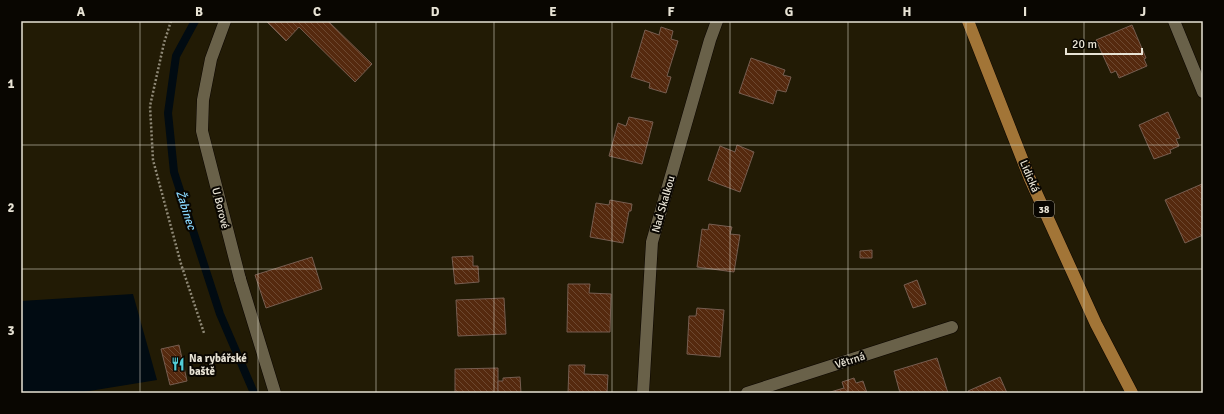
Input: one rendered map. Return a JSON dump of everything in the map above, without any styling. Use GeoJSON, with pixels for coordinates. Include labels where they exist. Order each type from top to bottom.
{"type":"FeatureCollection","features":[{"type":"Feature","properties":{"kind":"main road","name":"Lidická"},"geometry":{"type":"LineString","coordinates":[[968,21],[1030,179],[1096,324],[1132,393]]}},
{"type":"Feature","properties":{"kind":"street","name":"U Borové"},"geometry":{"type":"LineString","coordinates":[[225,21],[211,59],[203,100],[202,131],[240,279],[275,393]]}},
{"type":"Feature","properties":{"kind":"street","name":"Nad Skalkou"},"geometry":{"type":"LineString","coordinates":[[643,393],[652,242],[710,40],[717,21]]}},
{"type":"Feature","properties":{"kind":"street"},"geometry":{"type":"LineString","coordinates":[[1174,21],[1203,92]]}},
{"type":"Feature","properties":{"kind":"street","name":"Větrná"},"geometry":{"type":"LineString","coordinates":[[747,393],[952,326]]}},
{"type":"Feature","properties":{"kind":"path"},"geometry":{"type":"LineString","coordinates":[[172,21],[164,42],[150,106],[153,160],[181,264],[204,333]]}},
{"type":"Feature","properties":{"kind":"shaded area"},"geometry":{"type":"Polygon","coordinates":[[[133,294],[157,380],[77,393],[21,393],[21,301],[133,294]]]}},
{"type":"Feature","properties":{"kind":"building"},"geometry":{"type":"Polygon","coordinates":[[[266,21],[328,21],[372,64],[355,82],[299,27],[286,41],[266,21]]]}},
{"type":"Feature","properties":{"kind":"building"},"geometry":{"type":"Polygon","coordinates":[[[1132,25],[1146,58],[1144,59],[1147,66],[1119,78],[1116,71],[1111,73],[1096,40],[1132,25]]]}},
{"type":"Feature","properties":{"kind":"building"},"geometry":{"type":"Polygon","coordinates":[[[661,27],[673,31],[671,39],[678,41],[667,76],[671,77],[666,93],[649,88],[650,83],[631,77],[645,30],[659,35],[661,27]]]}},
{"type":"Feature","properties":{"kind":"building"},"geometry":{"type":"Polygon","coordinates":[[[751,58],[785,70],[783,75],[791,77],[786,92],[777,90],[773,104],[739,93],[751,58]]]}},
{"type":"Feature","properties":{"kind":"building"},"geometry":{"type":"Polygon","coordinates":[[[1168,112],[1180,138],[1176,139],[1179,146],[1170,150],[1171,153],[1154,159],[1139,125],[1168,112]]]}},
{"type":"Feature","properties":{"kind":"building"},"geometry":{"type":"Polygon","coordinates":[[[629,117],[653,122],[642,164],[609,156],[618,123],[626,126],[629,117]]]}},
{"type":"Feature","properties":{"kind":"building"},"geometry":{"type":"Polygon","coordinates":[[[737,145],[754,152],[740,192],[708,180],[720,146],[735,152],[737,145]]]}},
{"type":"Feature","properties":{"kind":"building"},"geometry":{"type":"Polygon","coordinates":[[[1202,184],[1203,235],[1185,243],[1165,200],[1202,184]]]}},
{"type":"Feature","properties":{"kind":"building"},"geometry":{"type":"Polygon","coordinates":[[[610,200],[632,204],[631,211],[629,211],[623,243],[590,237],[596,203],[609,205],[610,200]]]}},
{"type":"Feature","properties":{"kind":"building"},"geometry":{"type":"Polygon","coordinates":[[[709,224],[732,227],[730,234],[740,235],[734,272],[697,267],[702,229],[708,230],[709,224]]]}},
{"type":"Feature","properties":{"kind":"building"},"geometry":{"type":"Polygon","coordinates":[[[872,250],[872,258],[860,258],[860,251],[872,250]]]}},
{"type":"Feature","properties":{"kind":"building"},"geometry":{"type":"Polygon","coordinates":[[[473,256],[473,266],[478,266],[479,282],[455,284],[452,257],[473,256]]]}},
{"type":"Feature","properties":{"kind":"building"},"geometry":{"type":"Polygon","coordinates":[[[312,257],[322,289],[266,308],[255,275],[312,257]]]}},
{"type":"Feature","properties":{"kind":"building"},"geometry":{"type":"Polygon","coordinates":[[[917,280],[926,304],[913,308],[904,285],[917,280]]]}},
{"type":"Feature","properties":{"kind":"building"},"geometry":{"type":"Polygon","coordinates":[[[568,284],[590,284],[589,293],[611,294],[610,332],[567,332],[568,284]]]}},
{"type":"Feature","properties":{"kind":"building"},"geometry":{"type":"Polygon","coordinates":[[[504,298],[506,334],[458,336],[456,300],[504,298]]]}},
{"type":"Feature","properties":{"kind":"building"},"geometry":{"type":"Polygon","coordinates":[[[697,308],[724,310],[720,357],[687,354],[689,316],[696,316],[697,308]]]}},
{"type":"Feature","properties":{"kind":"building"},"geometry":{"type":"Polygon","coordinates":[[[179,345],[187,381],[170,385],[161,349],[179,345]]]}},
{"type":"Feature","properties":{"kind":"building"},"geometry":{"type":"Polygon","coordinates":[[[937,358],[948,393],[900,393],[894,371],[937,358]]]}},
{"type":"Feature","properties":{"kind":"building"},"geometry":{"type":"Polygon","coordinates":[[[569,365],[585,365],[584,374],[608,375],[607,393],[568,393],[569,365]]]}},
{"type":"Feature","properties":{"kind":"building"},"geometry":{"type":"Polygon","coordinates":[[[498,368],[498,393],[455,393],[455,369],[498,368]]]}},
{"type":"Feature","properties":{"kind":"building"},"geometry":{"type":"Polygon","coordinates":[[[520,377],[521,393],[498,393],[498,381],[503,381],[503,378],[520,377]]]}},
{"type":"Feature","properties":{"kind":"building"},"geometry":{"type":"Polygon","coordinates":[[[1000,377],[1007,393],[969,393],[968,391],[1000,377]]]}},
{"type":"Feature","properties":{"kind":"building"},"geometry":{"type":"Polygon","coordinates":[[[854,378],[856,383],[863,381],[867,393],[827,393],[844,388],[842,382],[854,378]]]}},
{"type":"Feature","properties":{"kind":"waterway","name":"Žabinec"},"geometry":{"type":"LineString","coordinates":[[195,21],[176,56],[168,113],[174,172],[220,314],[254,393]]}},
{"type":"Feature","properties":{"kind":"place","name":"Na rybářské baště"},"geometry":{"type":"Point","coordinates":[178,364]}}]}
